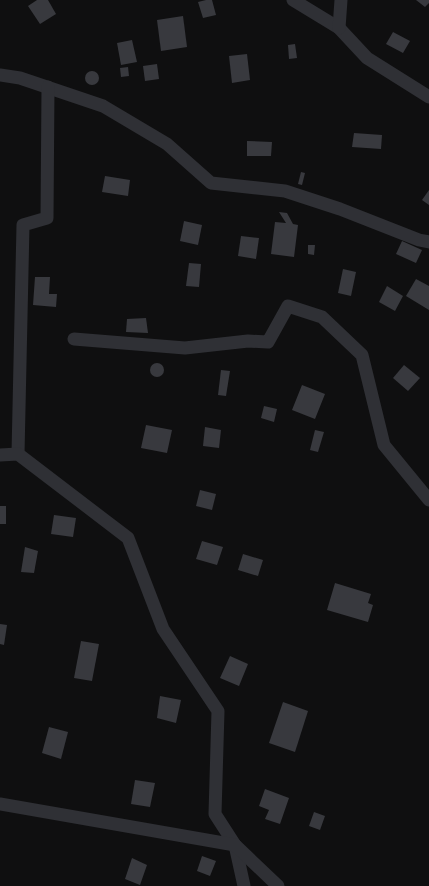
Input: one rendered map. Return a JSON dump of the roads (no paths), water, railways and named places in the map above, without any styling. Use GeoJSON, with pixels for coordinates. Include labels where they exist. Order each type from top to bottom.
{"type":"FeatureCollection","features":[{"type":"Feature","properties":{"kind":"street"},"geometry":{"type":"LineString","coordinates":[[293,0],[339,28],[367,58],[429,97]]}},
{"type":"Feature","properties":{"kind":"street"},"geometry":{"type":"LineString","coordinates":[[339,28],[341,0]]}},
{"type":"Feature","properties":{"kind":"street"},"geometry":{"type":"LineString","coordinates":[[0,75],[20,78],[103,106],[167,144],[211,183],[285,191],[340,208],[429,242]]}},
{"type":"Feature","properties":{"kind":"street"},"geometry":{"type":"LineString","coordinates":[[18,454],[23,225],[47,218],[48,87]]}},
{"type":"Feature","properties":{"kind":"street"},"geometry":{"type":"LineString","coordinates":[[74,339],[185,348],[248,341],[268,342],[288,306],[322,317],[362,356],[384,445],[429,500]]}},
{"type":"Feature","properties":{"kind":"street"},"geometry":{"type":"LineString","coordinates":[[0,455],[18,454],[128,538],[163,629],[218,711],[215,814],[235,845],[278,886]]}},
{"type":"Feature","properties":{"kind":"street"},"geometry":{"type":"LineString","coordinates":[[0,804],[235,845]]}},
{"type":"Feature","properties":{"kind":"street"},"geometry":{"type":"LineString","coordinates":[[235,845],[244,886]]}}]}
